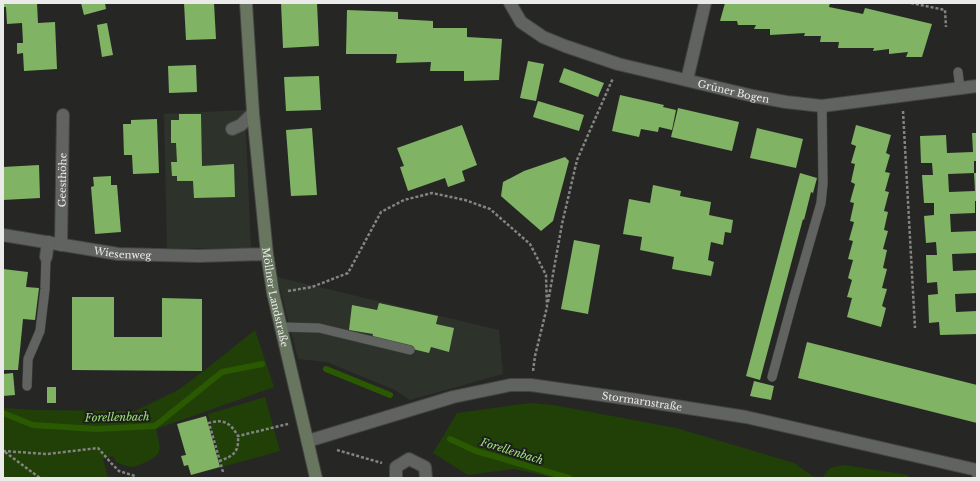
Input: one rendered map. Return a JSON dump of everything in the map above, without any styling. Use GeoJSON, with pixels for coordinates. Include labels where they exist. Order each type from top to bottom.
{"type":"FeatureCollection","features":[{"type":"Feature","properties":{"kind":"main road","name":"Möllner Landstraße"},"geometry":{"type":"LineString","coordinates":[[246,3],[253,113],[267,254],[274,293],[316,478]]}},
{"type":"Feature","properties":{"kind":"street","name":"Grüner Bogen"},"geometry":{"type":"LineString","coordinates":[[510,3],[521,22],[543,37],[618,64],[753,96],[822,106],[977,86]]}},
{"type":"Feature","properties":{"kind":"street"},"geometry":{"type":"LineString","coordinates":[[687,80],[705,3]]}},
{"type":"Feature","properties":{"kind":"street"},"geometry":{"type":"LineString","coordinates":[[232,129],[241,125],[253,113]]}},
{"type":"Feature","properties":{"kind":"street","name":"Geesthöhe"},"geometry":{"type":"LineString","coordinates":[[61,245],[62,115]]}},
{"type":"Feature","properties":{"kind":"street","name":"Wiesenweg"},"geometry":{"type":"LineString","coordinates":[[3,235],[118,254],[199,256],[267,254]]}},
{"type":"Feature","properties":{"kind":"street"},"geometry":{"type":"LineString","coordinates":[[46,257],[48,242]]}},
{"type":"Feature","properties":{"kind":"street"},"geometry":{"type":"LineString","coordinates":[[198,244],[199,256]]}},
{"type":"Feature","properties":{"kind":"street","name":"Stormarnstraße"},"geometry":{"type":"LineString","coordinates":[[308,441],[453,397],[510,385],[531,385],[637,400],[746,418],[977,470]]}},
{"type":"Feature","properties":{"kind":"street"},"geometry":{"type":"LineString","coordinates":[[396,473],[409,459],[425,467],[426,478]]}},
{"type":"Feature","properties":{"kind":"lane"},"geometry":{"type":"LineString","coordinates":[[958,72],[960,89]]}},
{"type":"Feature","properties":{"kind":"lane"},"geometry":{"type":"LineString","coordinates":[[772,378],[821,204],[823,183],[822,106]]}},
{"type":"Feature","properties":{"kind":"lane"},"geometry":{"type":"LineString","coordinates":[[27,386],[28,359],[40,331],[45,289],[46,257]]}},
{"type":"Feature","properties":{"kind":"lane"},"geometry":{"type":"LineString","coordinates":[[282,327],[319,328],[410,350]]}},
{"type":"Feature","properties":{"kind":"path"},"geometry":{"type":"LineString","coordinates":[[911,3],[945,10],[946,27]]}},
{"type":"Feature","properties":{"kind":"path"},"geometry":{"type":"LineString","coordinates":[[531,385],[535,356],[547,307],[562,224],[577,160],[618,64]]}},
{"type":"Feature","properties":{"kind":"path"},"geometry":{"type":"LineString","coordinates":[[902,96],[915,328]]}},
{"type":"Feature","properties":{"kind":"path"},"geometry":{"type":"LineString","coordinates":[[274,293],[312,287],[348,273],[381,212],[404,200],[432,193],[465,200],[490,209],[530,244],[546,275],[547,307]]}},
{"type":"Feature","properties":{"kind":"path"},"geometry":{"type":"LineString","coordinates":[[220,461],[233,455],[236,451],[238,436],[233,427],[225,422],[216,420],[209,423],[223,472]]}},
{"type":"Feature","properties":{"kind":"path"},"geometry":{"type":"LineString","coordinates":[[238,436],[302,420]]}},
{"type":"Feature","properties":{"kind":"path"},"geometry":{"type":"LineString","coordinates":[[308,441],[396,473]]}},
{"type":"Feature","properties":{"kind":"path"},"geometry":{"type":"LineString","coordinates":[[3,451],[47,454],[98,448],[120,471],[135,476]]}},
{"type":"Feature","properties":{"kind":"path"},"geometry":{"type":"LineString","coordinates":[[3,451],[40,478]]}},
{"type":"Feature","properties":{"kind":"shaded area"},"geometry":{"type":"Polygon","coordinates":[[[245,110],[251,249],[167,248],[164,114],[245,110]]]}},
{"type":"Feature","properties":{"kind":"shaded area"},"geometry":{"type":"Polygon","coordinates":[[[277,277],[499,330],[503,374],[410,400],[395,390],[327,362],[298,359],[277,277]]]}},
{"type":"Feature","properties":{"kind":"green space"},"geometry":{"type":"Polygon","coordinates":[[[255,330],[274,387],[156,429],[159,452],[147,462],[131,467],[116,462],[113,456],[103,459],[108,478],[3,478],[3,408],[33,410],[135,411],[178,390],[255,330]]]}},
{"type":"Feature","properties":{"kind":"green space"},"geometry":{"type":"Polygon","coordinates":[[[265,397],[280,451],[222,467],[208,414],[265,397]]]}},
{"type":"Feature","properties":{"kind":"green space"},"geometry":{"type":"Polygon","coordinates":[[[530,403],[553,405],[676,428],[794,463],[814,477],[820,478],[556,478],[514,469],[468,475],[433,453],[457,413],[530,403]]]}},
{"type":"Feature","properties":{"kind":"green space"},"geometry":{"type":"Polygon","coordinates":[[[844,465],[908,475],[908,478],[822,478],[830,468],[844,465]]]}},
{"type":"Feature","properties":{"kind":"building"},"geometry":{"type":"Polygon","coordinates":[[[3,3],[37,3],[38,23],[55,22],[57,69],[24,71],[23,53],[17,54],[17,43],[23,43],[22,23],[7,24],[6,7],[3,7],[3,3]]]}},
{"type":"Feature","properties":{"kind":"building"},"geometry":{"type":"Polygon","coordinates":[[[81,3],[105,3],[106,9],[84,15],[81,3]]]}},
{"type":"Feature","properties":{"kind":"building"},"geometry":{"type":"Polygon","coordinates":[[[184,3],[214,3],[216,39],[186,40],[184,3]]]}},
{"type":"Feature","properties":{"kind":"building"},"geometry":{"type":"Polygon","coordinates":[[[281,3],[317,3],[319,46],[283,48],[281,3]]]}},
{"type":"Feature","properties":{"kind":"building"},"geometry":{"type":"Polygon","coordinates":[[[725,3],[830,3],[829,7],[863,14],[865,8],[932,24],[922,57],[906,57],[908,52],[889,54],[889,49],[873,51],[874,48],[838,48],[839,42],[820,42],[821,36],[804,36],[805,33],[770,35],[770,29],[754,29],[756,25],[738,25],[737,21],[720,21],[725,3]]]}},
{"type":"Feature","properties":{"kind":"building"},"geometry":{"type":"Polygon","coordinates":[[[347,10],[398,12],[398,19],[433,21],[433,28],[467,28],[467,37],[502,39],[499,80],[464,81],[464,71],[430,71],[431,62],[396,63],[397,54],[346,54],[347,10]]]}},
{"type":"Feature","properties":{"kind":"building"},"geometry":{"type":"Polygon","coordinates":[[[107,23],[113,55],[102,57],[97,25],[107,23]]]}},
{"type":"Feature","properties":{"kind":"building"},"geometry":{"type":"Polygon","coordinates":[[[528,61],[544,64],[536,101],[520,98],[528,61]]]}},
{"type":"Feature","properties":{"kind":"building"},"geometry":{"type":"Polygon","coordinates":[[[196,65],[197,92],[169,93],[168,66],[196,65]]]}},
{"type":"Feature","properties":{"kind":"building"},"geometry":{"type":"Polygon","coordinates":[[[564,68],[604,83],[598,97],[559,82],[564,68]]]}},
{"type":"Feature","properties":{"kind":"building"},"geometry":{"type":"Polygon","coordinates":[[[319,76],[321,110],[286,111],[284,77],[319,76]]]}},
{"type":"Feature","properties":{"kind":"building"},"geometry":{"type":"Polygon","coordinates":[[[620,95],[664,105],[663,107],[676,110],[672,130],[659,127],[658,132],[641,129],[639,137],[612,131],[620,95]]]}},
{"type":"Feature","properties":{"kind":"building"},"geometry":{"type":"Polygon","coordinates":[[[538,101],[584,115],[579,131],[533,117],[538,101]]]}},
{"type":"Feature","properties":{"kind":"building"},"geometry":{"type":"Polygon","coordinates":[[[678,108],[739,122],[732,151],[671,137],[678,108]]]}},
{"type":"Feature","properties":{"kind":"building"},"geometry":{"type":"Polygon","coordinates":[[[179,114],[201,114],[202,166],[234,164],[235,197],[194,198],[193,181],[177,181],[177,176],[172,176],[171,162],[177,162],[176,143],[171,143],[171,120],[179,120],[179,114]]]}},
{"type":"Feature","properties":{"kind":"building"},"geometry":{"type":"Polygon","coordinates":[[[157,119],[159,173],[133,174],[132,155],[124,155],[123,124],[131,124],[131,120],[157,119]]]}},
{"type":"Feature","properties":{"kind":"building"},"geometry":{"type":"Polygon","coordinates":[[[462,125],[477,165],[462,171],[465,181],[448,187],[445,178],[408,191],[400,167],[404,166],[397,148],[462,125]]]}},
{"type":"Feature","properties":{"kind":"building"},"geometry":{"type":"Polygon","coordinates":[[[856,125],[891,135],[886,153],[890,155],[885,172],[890,173],[885,191],[889,192],[884,211],[888,212],[884,230],[888,231],[883,249],[887,250],[883,268],[887,269],[882,288],[887,289],[882,306],[886,308],[881,327],[847,317],[852,298],[847,297],[852,280],[848,278],[853,260],[848,259],[853,241],[849,240],[854,222],[850,221],[854,203],[850,202],[855,184],[851,182],[855,164],[851,163],[856,146],[851,144],[856,125]]]}},
{"type":"Feature","properties":{"kind":"building"},"geometry":{"type":"Polygon","coordinates":[[[312,128],[317,195],[291,196],[286,130],[312,128]]]}},
{"type":"Feature","properties":{"kind":"building"},"geometry":{"type":"Polygon","coordinates":[[[757,128],[803,139],[796,168],[750,158],[757,128]]]}},
{"type":"Feature","properties":{"kind":"building"},"geometry":{"type":"Polygon","coordinates":[[[972,133],[977,133],[977,161],[974,161],[974,173],[977,173],[977,201],[975,201],[975,213],[950,214],[951,232],[977,231],[977,253],[952,254],[953,271],[977,270],[977,293],[955,294],[956,312],[977,311],[977,334],[940,335],[939,322],[929,323],[928,295],[938,294],[937,282],[927,283],[926,255],[937,255],[936,242],[926,243],[924,216],[934,215],[934,203],[924,203],[922,175],[933,175],[932,163],[921,163],[920,136],[946,135],[947,153],[973,152],[972,133]],[[974,173],[948,174],[949,192],[975,191],[974,173]]]}},
{"type":"Feature","properties":{"kind":"building"},"geometry":{"type":"Polygon","coordinates":[[[565,157],[569,161],[553,221],[541,231],[501,196],[503,182],[524,171],[565,157]]]}},
{"type":"Feature","properties":{"kind":"building"},"geometry":{"type":"Polygon","coordinates":[[[39,165],[40,198],[3,200],[3,167],[39,165]]]}},
{"type":"Feature","properties":{"kind":"building"},"geometry":{"type":"Polygon","coordinates":[[[800,173],[817,178],[813,193],[811,192],[804,220],[803,219],[760,380],[746,376],[800,173]]]}},
{"type":"Feature","properties":{"kind":"building"},"geometry":{"type":"Polygon","coordinates":[[[111,176],[111,185],[117,185],[121,232],[95,234],[91,187],[94,186],[93,177],[111,176]]]}},
{"type":"Feature","properties":{"kind":"building"},"geometry":{"type":"Polygon","coordinates":[[[653,185],[681,191],[680,196],[711,202],[709,215],[733,220],[731,233],[725,232],[723,245],[711,242],[708,260],[714,262],[711,276],[672,269],[674,257],[640,250],[642,237],[623,234],[629,199],[650,203],[653,185]]]}},
{"type":"Feature","properties":{"kind":"building"},"geometry":{"type":"Polygon","coordinates":[[[574,240],[600,245],[588,314],[561,309],[574,240]]]}},
{"type":"Feature","properties":{"kind":"building"},"geometry":{"type":"Polygon","coordinates":[[[3,269],[28,272],[26,287],[39,288],[35,320],[23,319],[18,370],[3,370],[3,269]]]}},
{"type":"Feature","properties":{"kind":"building"},"geometry":{"type":"Polygon","coordinates":[[[72,297],[114,297],[114,337],[162,337],[162,298],[202,299],[202,371],[72,370],[72,297]]]}},
{"type":"Feature","properties":{"kind":"building"},"geometry":{"type":"Polygon","coordinates":[[[379,303],[438,316],[436,324],[454,328],[449,352],[431,347],[429,353],[372,339],[373,334],[349,330],[352,305],[377,310],[379,303]]]}},
{"type":"Feature","properties":{"kind":"building"},"geometry":{"type":"Polygon","coordinates":[[[807,342],[977,385],[977,423],[798,378],[807,342]]]}},
{"type":"Feature","properties":{"kind":"building"},"geometry":{"type":"Polygon","coordinates":[[[13,373],[15,395],[3,396],[3,374],[13,373]]]}},
{"type":"Feature","properties":{"kind":"building"},"geometry":{"type":"Polygon","coordinates":[[[754,381],[774,386],[771,400],[750,396],[754,381]]]}},
{"type":"Feature","properties":{"kind":"building"},"geometry":{"type":"Polygon","coordinates":[[[47,387],[56,387],[56,403],[47,403],[47,387]]]}},
{"type":"Feature","properties":{"kind":"building"},"geometry":{"type":"Polygon","coordinates":[[[206,416],[220,467],[191,475],[188,465],[184,466],[181,456],[186,455],[177,424],[206,416]]]}},
{"type":"Feature","properties":{"kind":"waterway","name":"Forellenbach"},"geometry":{"type":"LineString","coordinates":[[3,413],[33,425],[96,429],[155,426],[222,372],[262,364]]}},
{"type":"Feature","properties":{"kind":"waterway","name":"Forellenbach"},"geometry":{"type":"LineString","coordinates":[[326,369],[390,395]]}},
{"type":"Feature","properties":{"kind":"waterway","name":"Forellenbach"},"geometry":{"type":"LineString","coordinates":[[450,439],[476,451],[569,478]]}}]}
